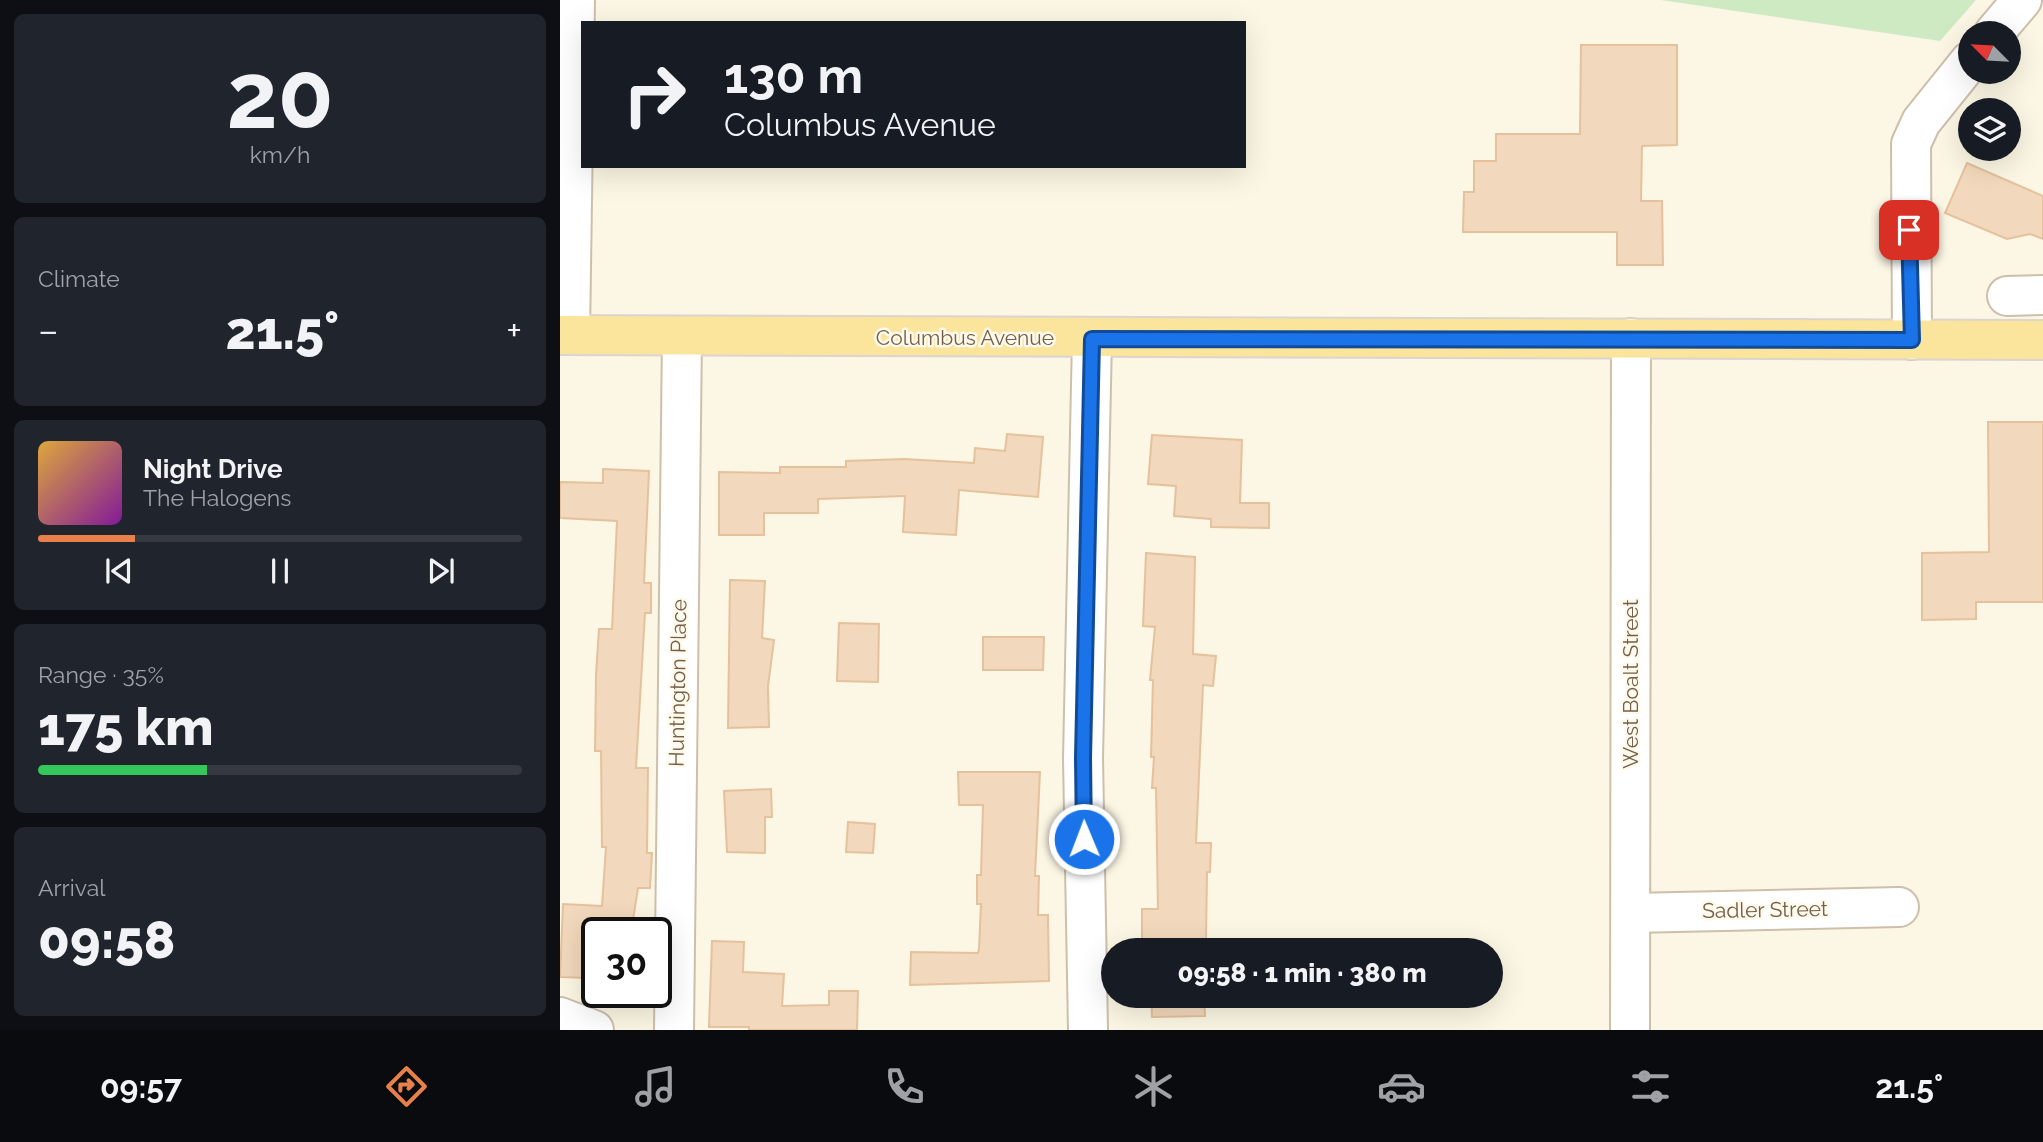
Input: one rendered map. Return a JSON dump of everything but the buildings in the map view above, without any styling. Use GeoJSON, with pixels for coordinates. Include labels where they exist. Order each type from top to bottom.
{"type":"FeatureCollection","features":[{"type":"Feature","properties":{"kind":"main road","name":"Columbus Avenue"},"geometry":{"type":"LineString","coordinates":[[565,335],[1092,339],[2043,340]]}},
{"type":"Feature","properties":{"kind":"street"},"geometry":{"type":"LineString","coordinates":[[565,335],[575,0]]}},
{"type":"Feature","properties":{"kind":"street"},"geometry":{"type":"LineString","coordinates":[[2004,21],[2022,0]]}},
{"type":"Feature","properties":{"kind":"street"},"geometry":{"type":"LineString","coordinates":[[1912,340],[1911,144],[1921,122],[1958,76]]}},
{"type":"Feature","properties":{"kind":"street","name":"Huntington Place"},"geometry":{"type":"LineString","coordinates":[[674,1030],[682,336]]}},
{"type":"Feature","properties":{"kind":"street","name":"West Boalt Street"},"geometry":{"type":"LineString","coordinates":[[1630,338],[1630,1030]]}},
{"type":"Feature","properties":{"kind":"street"},"geometry":{"type":"LineString","coordinates":[[1088,1030],[1083,758],[1092,339]]}},
{"type":"Feature","properties":{"kind":"street","name":"Sadler Street"},"geometry":{"type":"LineString","coordinates":[[1631,913],[1899,906]]}},
{"type":"Feature","properties":{"kind":"street"},"geometry":{"type":"LineString","coordinates":[[560,1017],[594,1030]]}},
{"type":"Feature","properties":{"kind":"green space"},"geometry":{"type":"Polygon","coordinates":[[[1661,0],[1976,0],[1940,41],[1661,0]]]}},
{"type":"Feature","properties":{"kind":"route"},"geometry":{"type":"LineString","coordinates":[[1084,839],[1083,758],[1092,339],[1912,340],[1909,230]]}}]}
